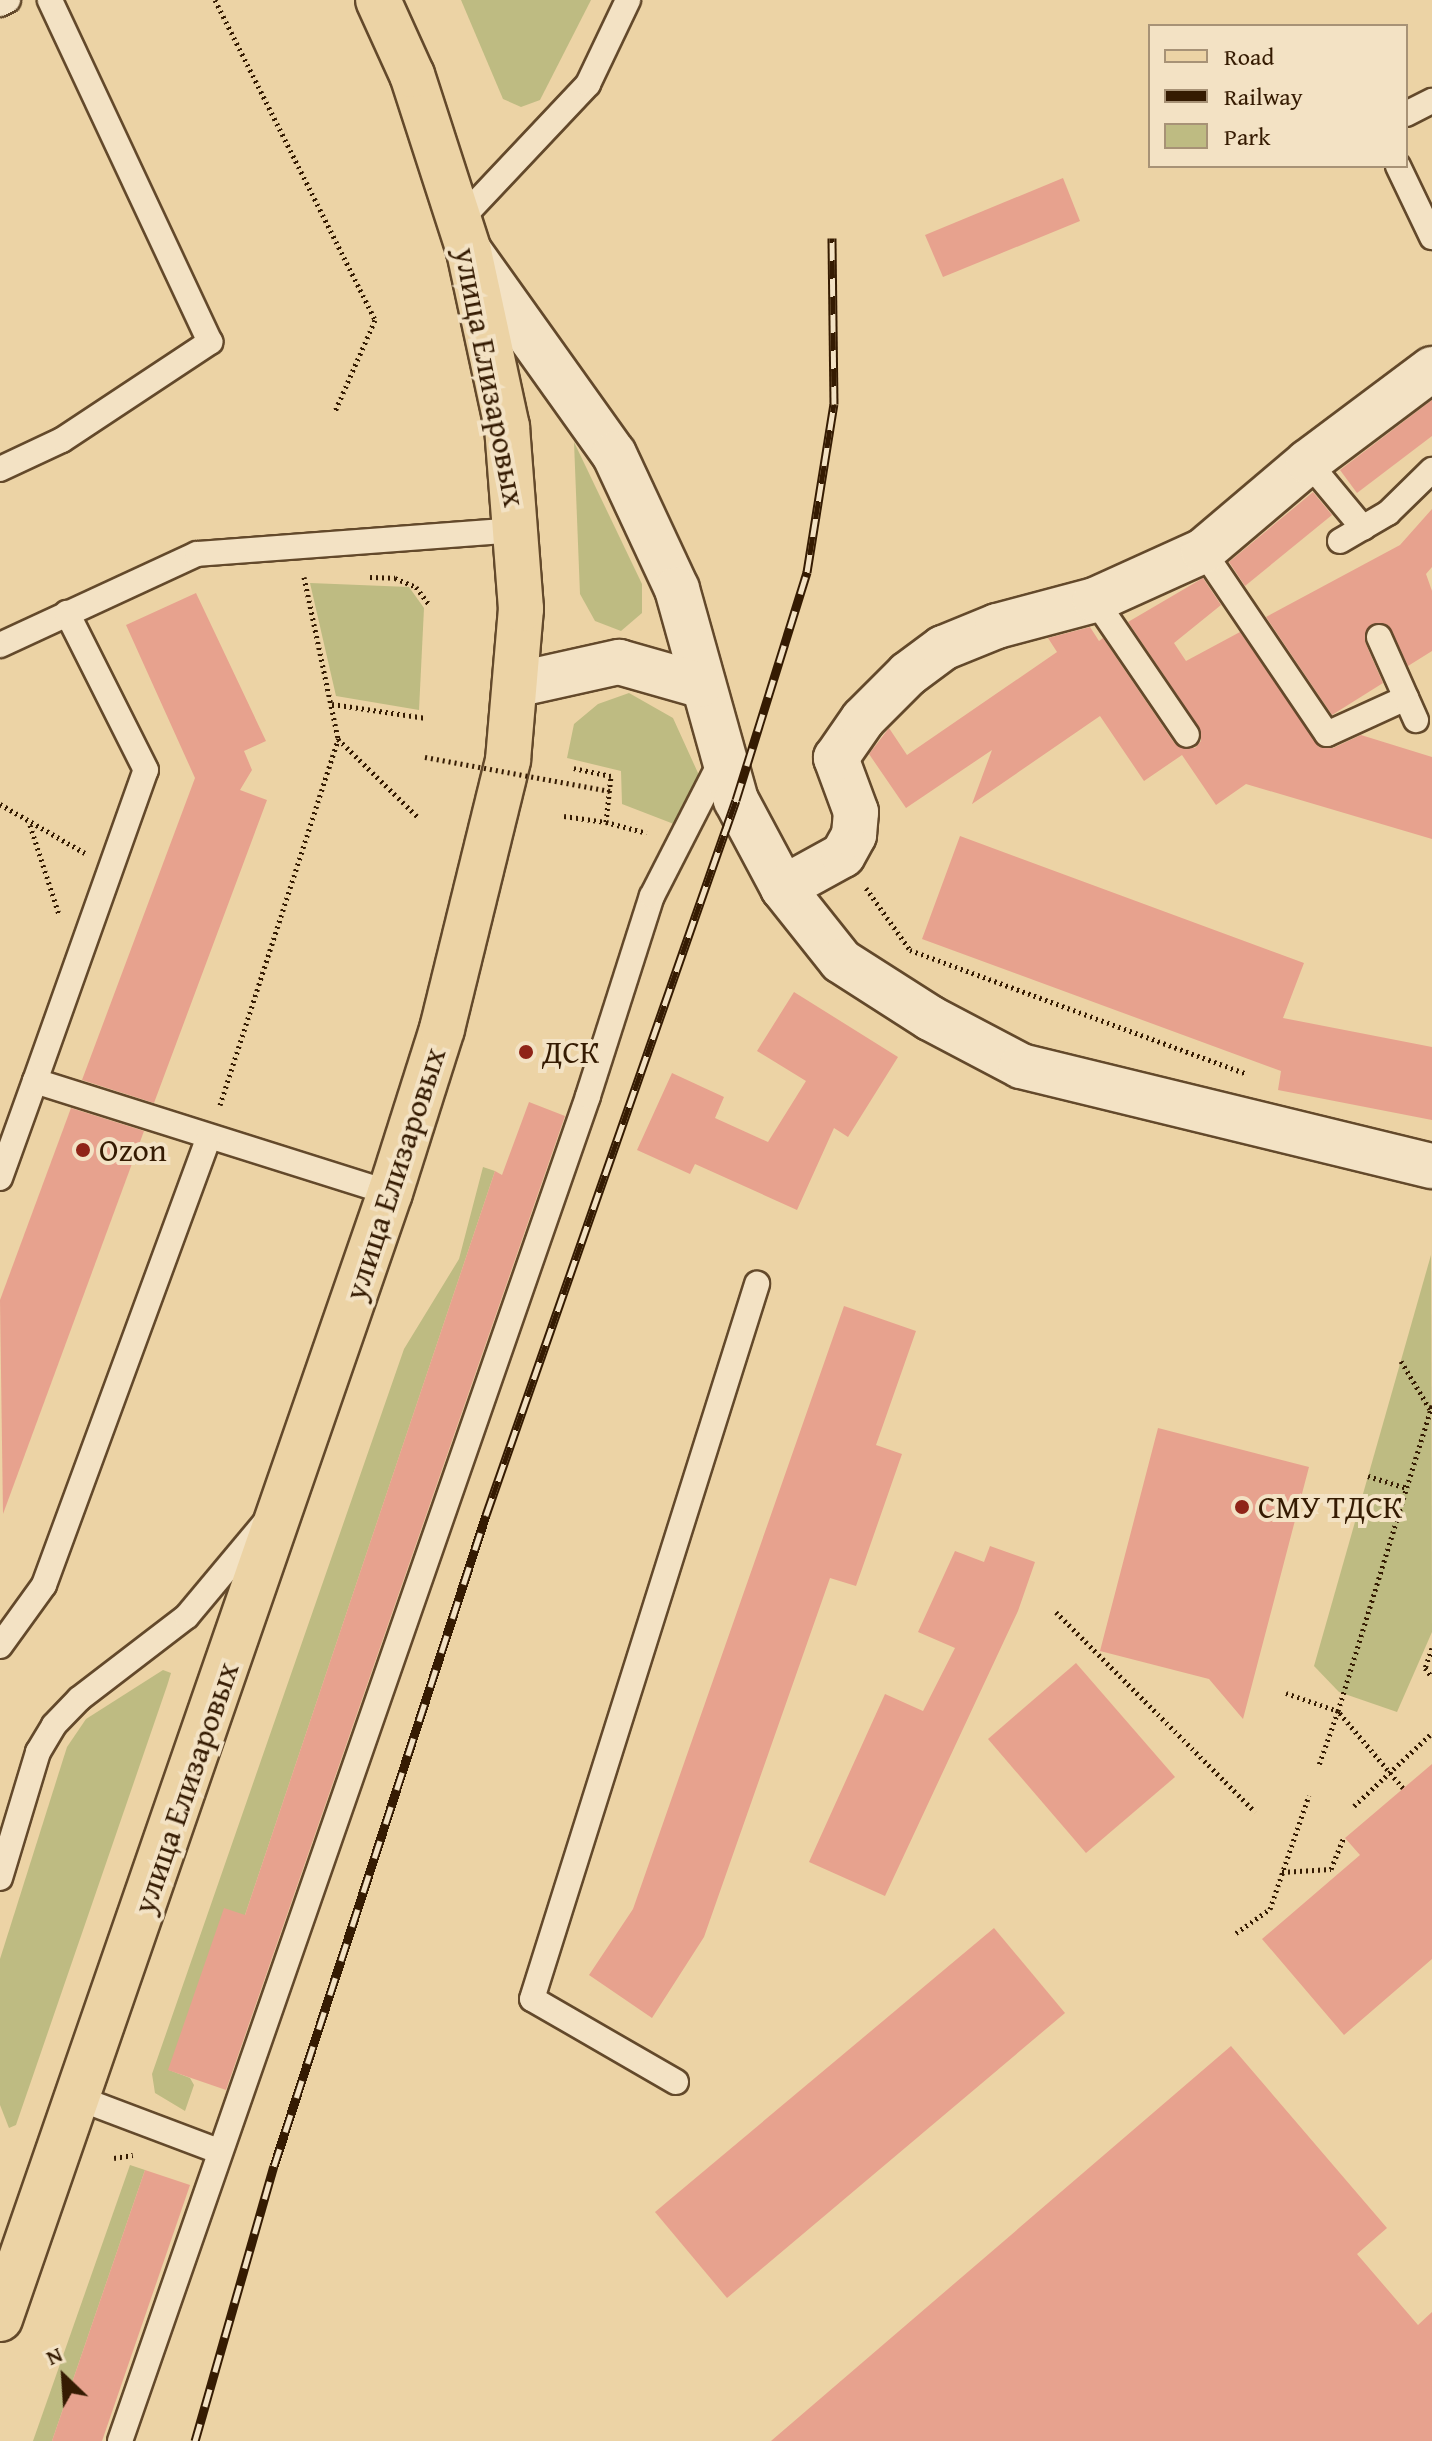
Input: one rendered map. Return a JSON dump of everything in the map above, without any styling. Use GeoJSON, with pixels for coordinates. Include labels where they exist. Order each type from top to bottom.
{"type":"FeatureCollection","features":[{"type":"Feature","properties":{"kind":"main road","name":"улица Елизаровых"},"geometry":{"type":"LineString","coordinates":[[0,2319],[287,1498],[390,1193],[477,892],[508,760],[521,609],[518,530],[507,427],[464,235],[412,75],[378,0]]}},
{"type":"Feature","properties":{"kind":"street"},"geometry":{"type":"LineString","coordinates":[[464,235],[614,454],[677,589],[721,761],[783,888],[841,961],[930,1018],[1021,1066],[1244,1124],[1432,1166]]}},
{"type":"Feature","properties":{"kind":"street"},"geometry":{"type":"LineString","coordinates":[[783,888],[843,855],[854,835],[856,812],[836,758],[863,719],[908,674],[943,648],[997,626],[1095,600],[1203,551],[1308,462],[1432,369]]}},
{"type":"Feature","properties":{"kind":"street"},"geometry":{"type":"LineString","coordinates":[[515,685],[619,662],[700,685]]}},
{"type":"Feature","properties":{"kind":"lane"},"geometry":{"type":"LineString","coordinates":[[0,4],[8,0]]}},
{"type":"Feature","properties":{"kind":"lane"},"geometry":{"type":"LineString","coordinates":[[0,469],[62,440],[210,342],[50,0]]}},
{"type":"Feature","properties":{"kind":"lane"},"geometry":{"type":"LineString","coordinates":[[464,235],[588,84],[628,0]]}},
{"type":"Feature","properties":{"kind":"lane"},"geometry":{"type":"LineString","coordinates":[[1408,113],[1432,101]]}},
{"type":"Feature","properties":{"kind":"lane"},"geometry":{"type":"LineString","coordinates":[[1399,168],[1432,237]]}},
{"type":"Feature","properties":{"kind":"lane"},"geometry":{"type":"LineString","coordinates":[[1308,462],[1363,528]]}},
{"type":"Feature","properties":{"kind":"lane"},"geometry":{"type":"LineString","coordinates":[[1340,541],[1388,513],[1432,470]]}},
{"type":"Feature","properties":{"kind":"lane"},"geometry":{"type":"LineString","coordinates":[[0,645],[197,554],[518,530]]}},
{"type":"Feature","properties":{"kind":"lane"},"geometry":{"type":"LineString","coordinates":[[1203,551],[1327,734],[1411,709],[1379,637]]}},
{"type":"Feature","properties":{"kind":"lane"},"geometry":{"type":"LineString","coordinates":[[1095,600],[1187,735]]}},
{"type":"Feature","properties":{"kind":"lane"},"geometry":{"type":"LineString","coordinates":[[0,1178],[146,770],[67,613]]}},
{"type":"Feature","properties":{"kind":"lane"},"geometry":{"type":"LineString","coordinates":[[120,2441],[218,2151],[588,1096],[652,896],[721,761]]}},
{"type":"Feature","properties":{"kind":"lane"},"geometry":{"type":"LineString","coordinates":[[35,1081],[390,1193]]}},
{"type":"Feature","properties":{"kind":"lane"},"geometry":{"type":"LineString","coordinates":[[0,1646],[44,1585],[209,1137]]}},
{"type":"Feature","properties":{"kind":"lane"},"geometry":{"type":"LineString","coordinates":[[676,2082],[532,1999],[757,1284]]}},
{"type":"Feature","properties":{"kind":"lane"},"geometry":{"type":"LineString","coordinates":[[0,1878],[38,1752],[54,1725],[79,1699],[187,1616],[287,1498]]}},
{"type":"Feature","properties":{"kind":"lane"},"geometry":{"type":"LineString","coordinates":[[78,2098],[218,2151]]}},
{"type":"Feature","properties":{"kind":"path"},"geometry":{"type":"LineString","coordinates":[[215,0],[375,320],[335,411]]}},
{"type":"Feature","properties":{"kind":"path"},"geometry":{"type":"LineString","coordinates":[[209,1137],[338,739],[304,574]]}},
{"type":"Feature","properties":{"kind":"path"},"geometry":{"type":"LineString","coordinates":[[289,575],[319,574]]}},
{"type":"Feature","properties":{"kind":"path"},"geometry":{"type":"LineString","coordinates":[[365,577],[406,582],[429,604]]}},
{"type":"Feature","properties":{"kind":"path"},"geometry":{"type":"LineString","coordinates":[[331,704],[426,718]]}},
{"type":"Feature","properties":{"kind":"path"},"geometry":{"type":"LineString","coordinates":[[338,739],[419,818]]}},
{"type":"Feature","properties":{"kind":"path"},"geometry":{"type":"LineString","coordinates":[[425,757],[610,791]]}},
{"type":"Feature","properties":{"kind":"path"},"geometry":{"type":"LineString","coordinates":[[574,768],[611,776],[606,822]]}},
{"type":"Feature","properties":{"kind":"path"},"geometry":{"type":"LineString","coordinates":[[0,804],[30,825],[111,865]]}},
{"type":"Feature","properties":{"kind":"path"},"geometry":{"type":"LineString","coordinates":[[564,816],[623,826]]}},
{"type":"Feature","properties":{"kind":"path"},"geometry":{"type":"LineString","coordinates":[[30,825],[76,964]]}},
{"type":"Feature","properties":{"kind":"path"},"geometry":{"type":"LineString","coordinates":[[843,855],[910,950],[1258,1078],[1244,1124]]}},
{"type":"Feature","properties":{"kind":"path"},"geometry":{"type":"LineString","coordinates":[[1319,1765],[1432,1409],[1401,1361]]}},
{"type":"Feature","properties":{"kind":"path"},"geometry":{"type":"LineString","coordinates":[[1368,1476],[1407,1488]]}},
{"type":"Feature","properties":{"kind":"path"},"geometry":{"type":"LineString","coordinates":[[1056,1612],[1255,1812]]}},
{"type":"Feature","properties":{"kind":"path"},"geometry":{"type":"LineString","coordinates":[[1432,1648],[1425,1668],[1432,1677]]}},
{"type":"Feature","properties":{"kind":"path"},"geometry":{"type":"LineString","coordinates":[[1286,1693],[1338,1711],[1403,1788]]}},
{"type":"Feature","properties":{"kind":"path"},"geometry":{"type":"LineString","coordinates":[[1354,1806],[1432,1733]]}},
{"type":"Feature","properties":{"kind":"path"},"geometry":{"type":"LineString","coordinates":[[1236,1933],[1270,1909],[1309,1795]]}},
{"type":"Feature","properties":{"kind":"path"},"geometry":{"type":"LineString","coordinates":[[1282,1872],[1331,1869],[1344,1836]]}},
{"type":"Feature","properties":{"kind":"green space"},"geometry":{"type":"Polygon","coordinates":[[[461,0],[591,0],[540,100],[521,107],[503,99],[461,0]]]}},
{"type":"Feature","properties":{"kind":"green space"},"geometry":{"type":"Polygon","coordinates":[[[574,442],[642,584],[642,613],[621,631],[595,621],[580,594],[574,442]]]}},
{"type":"Feature","properties":{"kind":"green space"},"geometry":{"type":"Polygon","coordinates":[[[310,583],[409,587],[424,608],[419,710],[336,696],[310,583]]]}},
{"type":"Feature","properties":{"kind":"green space"},"geometry":{"type":"Polygon","coordinates":[[[629,693],[673,718],[703,784],[679,826],[622,804],[621,771],[567,758],[574,724],[598,704],[629,693]]]}},
{"type":"Feature","properties":{"kind":"green space"},"geometry":{"type":"Polygon","coordinates":[[[483,1167],[495,1171],[245,1915],[169,2070],[190,2078],[194,2085],[185,2111],[155,2093],[152,2074],[404,1349],[459,1259],[483,1167]]]}},
{"type":"Feature","properties":{"kind":"green space"},"geometry":{"type":"Polygon","coordinates":[[[1431,1255],[1432,1632],[1397,1712],[1339,1692],[1314,1666],[1431,1255]]]}},
{"type":"Feature","properties":{"kind":"green space"},"geometry":{"type":"Polygon","coordinates":[[[163,1670],[171,1673],[167,1686],[16,2125],[9,2128],[0,2105],[0,1959],[67,1747],[86,1719],[163,1670]]]}},
{"type":"Feature","properties":{"kind":"green space"},"geometry":{"type":"Polygon","coordinates":[[[130,2165],[145,2170],[52,2441],[33,2441],[130,2165]]]}},
{"type":"Feature","properties":{"kind":"building"},"geometry":{"type":"Polygon","coordinates":[[[1063,178],[1080,221],[943,277],[925,235],[1063,178]]]}},
{"type":"Feature","properties":{"kind":"building"},"geometry":{"type":"Polygon","coordinates":[[[1432,400],[1432,436],[1357,493],[1340,470],[1432,400]]]}},
{"type":"Feature","properties":{"kind":"building"},"geometry":{"type":"Polygon","coordinates":[[[1313,492],[1332,515],[1245,586],[1229,562],[1313,492]]]}},
{"type":"Feature","properties":{"kind":"building"},"geometry":{"type":"Polygon","coordinates":[[[1432,509],[1432,567],[1426,574],[1432,591],[1432,651],[1408,666],[1388,625],[1372,624],[1365,642],[1383,683],[1332,715],[1266,617],[1400,545],[1432,509]]]}},
{"type":"Feature","properties":{"kind":"building"},"geometry":{"type":"Polygon","coordinates":[[[1203,578],[1221,605],[1174,643],[1186,661],[1240,632],[1319,747],[1333,748],[1361,735],[1432,757],[1432,839],[1246,784],[1216,805],[1182,755],[1144,781],[1100,716],[972,804],[992,750],[906,808],[869,754],[889,728],[907,755],[1057,652],[1048,638],[1090,627],[1099,641],[1103,638],[1175,744],[1195,748],[1201,741],[1199,727],[1128,622],[1203,578]]]}},
{"type":"Feature","properties":{"kind":"building"},"geometry":{"type":"Polygon","coordinates":[[[196,593],[266,741],[244,751],[252,770],[240,790],[267,800],[154,1103],[82,1080],[195,778],[126,625],[196,593]]]}},
{"type":"Feature","properties":{"kind":"building"},"geometry":{"type":"Polygon","coordinates":[[[960,836],[1304,963],[1283,1018],[1432,1047],[1432,1120],[1278,1090],[1281,1071],[922,939],[960,836]]]}},
{"type":"Feature","properties":{"kind":"building"},"geometry":{"type":"Polygon","coordinates":[[[794,992],[898,1057],[848,1137],[834,1128],[797,1210],[695,1164],[690,1174],[637,1150],[672,1073],[724,1097],[715,1118],[768,1142],[806,1081],[757,1051],[794,992]]]}},
{"type":"Feature","properties":{"kind":"building"},"geometry":{"type":"Polygon","coordinates":[[[529,1102],[565,1116],[226,2090],[168,2070],[224,1908],[245,1915],[495,1171],[502,1175],[529,1102]]]}},
{"type":"Feature","properties":{"kind":"building"},"geometry":{"type":"Polygon","coordinates":[[[71,1108],[144,1131],[3,1514],[0,1300],[71,1108]]]}},
{"type":"Feature","properties":{"kind":"building"},"geometry":{"type":"Polygon","coordinates":[[[844,1306],[916,1331],[876,1445],[902,1454],[856,1586],[830,1578],[704,1937],[652,2018],[589,1975],[633,1909],[844,1306]]]}},
{"type":"Feature","properties":{"kind":"building"},"geometry":{"type":"Polygon","coordinates":[[[1158,1428],[1309,1467],[1243,1719],[1209,1679],[1100,1651],[1158,1428]]]}},
{"type":"Feature","properties":{"kind":"building"},"geometry":{"type":"Polygon","coordinates":[[[990,1546],[1035,1562],[1018,1611],[885,1896],[809,1862],[885,1694],[923,1711],[955,1648],[918,1632],[955,1551],[984,1562],[990,1546]]]}},
{"type":"Feature","properties":{"kind":"building"},"geometry":{"type":"Polygon","coordinates":[[[1076,1663],[1175,1777],[1086,1853],[988,1739],[1076,1663]]]}},
{"type":"Feature","properties":{"kind":"building"},"geometry":{"type":"Polygon","coordinates":[[[1432,1764],[1432,1959],[1344,2035],[1262,1939],[1360,1855],[1345,1838],[1432,1764]]]}},
{"type":"Feature","properties":{"kind":"building"},"geometry":{"type":"Polygon","coordinates":[[[994,1928],[1065,2013],[727,2298],[655,2212],[994,1928]]]}},
{"type":"Feature","properties":{"kind":"building"},"geometry":{"type":"Polygon","coordinates":[[[1231,2046],[1387,2228],[1357,2254],[1418,2325],[1432,2312],[1432,2441],[771,2441],[1231,2046]]]}},
{"type":"Feature","properties":{"kind":"building"},"geometry":{"type":"Polygon","coordinates":[[[145,2170],[190,2185],[102,2441],[52,2441],[145,2170]]]}},
{"type":"Feature","properties":{"kind":"railway"},"geometry":{"type":"LineString","coordinates":[[195,2441],[274,2166],[486,1515],[736,800],[807,572],[834,404],[832,238]]}},
{"type":"Feature","properties":{"kind":"place","name":"ДСК"},"geometry":{"type":"Point","coordinates":[526,1052]}},
{"type":"Feature","properties":{"kind":"place","name":"Ozon"},"geometry":{"type":"Point","coordinates":[83,1150]}},
{"type":"Feature","properties":{"kind":"place","name":"СМУ ТДСК"},"geometry":{"type":"Point","coordinates":[1242,1507]}}]}
